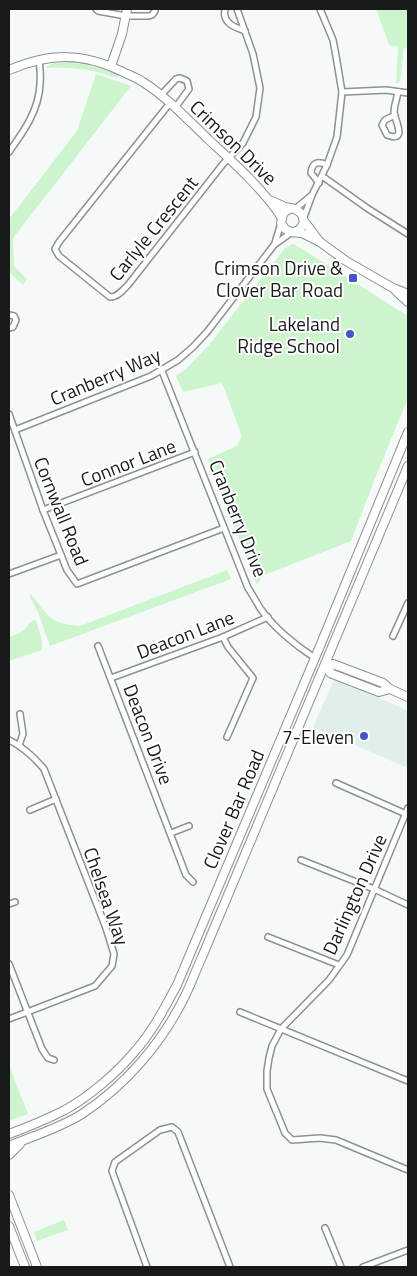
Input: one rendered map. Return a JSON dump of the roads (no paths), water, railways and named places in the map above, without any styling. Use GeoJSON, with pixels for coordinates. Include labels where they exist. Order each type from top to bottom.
{"type":"FeatureCollection","features":[{"type":"Feature","properties":{"kind":"main road"},"geometry":{"type":"LineString","coordinates":[[111,66],[127,12]]}},
{"type":"Feature","properties":{"kind":"main road","name":"Crimson Drive"},"geometry":{"type":"LineString","coordinates":[[9,70],[39,60],[76,57],[111,66],[142,81],[172,105],[228,158],[270,200],[282,220]]}},
{"type":"Feature","properties":{"kind":"main road","name":"Crimson Drive"},"geometry":{"type":"LineString","coordinates":[[270,200],[293,209]]}},
{"type":"Feature","properties":{"kind":"main road"},"geometry":{"type":"LineString","coordinates":[[320,242],[301,212],[293,209],[286,210],[282,220],[285,229],[302,233],[320,242],[346,261],[392,288],[408,294]]}},
{"type":"Feature","properties":{"kind":"main road"},"geometry":{"type":"LineString","coordinates":[[293,232],[302,227],[304,219]]}},
{"type":"Feature","properties":{"kind":"main road"},"geometry":{"type":"LineString","coordinates":[[392,288],[408,302]]}},
{"type":"Feature","properties":{"kind":"main road","name":"Clover Bar Road"},"geometry":{"type":"LineString","coordinates":[[9,1132],[20,1130],[66,1109],[103,1083],[136,1050],[165,1008],[177,985],[315,658],[408,432]]}},
{"type":"Feature","properties":{"kind":"main road","name":"Clover Bar Road"},"geometry":{"type":"LineString","coordinates":[[9,1146],[61,1125],[102,1099],[136,1068],[151,1050],[171,1020],[185,996],[202,958],[327,664],[408,466]]}},
{"type":"Feature","properties":{"kind":"main road"},"geometry":{"type":"LineString","coordinates":[[315,658],[327,664],[330,673],[379,692],[390,689],[408,697]]}},
{"type":"Feature","properties":{"kind":"main road"},"geometry":{"type":"LineString","coordinates":[[9,1156],[23,1141]]}},
{"type":"Feature","properties":{"kind":"main road"},"geometry":{"type":"LineString","coordinates":[[9,1197],[12,1213],[37,1267]]}},
{"type":"Feature","properties":{"kind":"main road"},"geometry":{"type":"LineString","coordinates":[[9,1226],[25,1267]]}},
{"type":"Feature","properties":{"kind":"street"},"geometry":{"type":"LineString","coordinates":[[96,9],[98,11],[127,12],[149,16],[152,15],[155,9]]}},
{"type":"Feature","properties":{"kind":"street"},"geometry":{"type":"LineString","coordinates":[[225,9],[224,13],[227,21],[245,32]]}},
{"type":"Feature","properties":{"kind":"street"},"geometry":{"type":"LineString","coordinates":[[228,158],[243,143],[256,117],[260,88],[253,54],[237,9]]}},
{"type":"Feature","properties":{"kind":"street"},"geometry":{"type":"LineString","coordinates":[[304,219],[312,195],[319,184],[337,137],[342,92],[333,40],[320,9]]}},
{"type":"Feature","properties":{"kind":"street"},"geometry":{"type":"LineString","coordinates":[[9,151],[26,129],[35,109],[40,84],[39,60]]}},
{"type":"Feature","properties":{"kind":"street","name":"Crimson Drive"},"geometry":{"type":"LineString","coordinates":[[161,96],[176,79],[180,78],[187,81],[189,89],[172,105]]}},
{"type":"Feature","properties":{"kind":"street"},"geometry":{"type":"LineString","coordinates":[[342,92],[386,90],[408,93]]}},
{"type":"Feature","properties":{"kind":"street"},"geometry":{"type":"LineString","coordinates":[[395,115],[394,111],[398,92]]}},
{"type":"Feature","properties":{"kind":"street","name":"Carlyle Crescent"},"geometry":{"type":"LineString","coordinates":[[172,105],[59,242],[55,249],[59,256],[110,297],[118,295],[228,158]]}},
{"type":"Feature","properties":{"kind":"street"},"geometry":{"type":"LineString","coordinates":[[319,184],[311,173],[311,167],[320,162],[327,165]]}},
{"type":"Feature","properties":{"kind":"street"},"geometry":{"type":"LineString","coordinates":[[322,176],[408,234]]}},
{"type":"Feature","properties":{"kind":"street"},"geometry":{"type":"LineString","coordinates":[[293,209],[312,195]]}},
{"type":"Feature","properties":{"kind":"street","name":"Cranberry Way"},"geometry":{"type":"LineString","coordinates":[[15,430],[151,376],[178,360],[207,332],[274,245],[282,220]]}},
{"type":"Feature","properties":{"kind":"street","name":"Cranberry Way"},"geometry":{"type":"LineString","coordinates":[[274,245],[293,232]]}},
{"type":"Feature","properties":{"kind":"street"},"geometry":{"type":"LineString","coordinates":[[9,315],[14,316],[16,320],[13,327],[9,328]]}},
{"type":"Feature","properties":{"kind":"street","name":"Cranberry Drive"},"geometry":{"type":"LineString","coordinates":[[162,371],[248,588],[261,609],[281,631],[315,658]]}},
{"type":"Feature","properties":{"kind":"street","name":"Cornwall Road"},"geometry":{"type":"LineString","coordinates":[[9,414],[66,570],[77,584],[224,528]]}},
{"type":"Feature","properties":{"kind":"street","name":"Connor Lane"},"geometry":{"type":"LineString","coordinates":[[43,510],[195,452]]}},
{"type":"Feature","properties":{"kind":"street"},"geometry":{"type":"LineString","coordinates":[[9,574],[61,555]]}},
{"type":"Feature","properties":{"kind":"street"},"geometry":{"type":"LineString","coordinates":[[393,636],[408,603]]}},
{"type":"Feature","properties":{"kind":"street","name":"Deacon Lane"},"geometry":{"type":"LineString","coordinates":[[111,678],[223,637],[268,617]]}},
{"type":"Feature","properties":{"kind":"street"},"geometry":{"type":"LineString","coordinates":[[223,637],[228,647],[253,678],[227,737]]}},
{"type":"Feature","properties":{"kind":"street","name":"Deacon Drive"},"geometry":{"type":"LineString","coordinates":[[98,646],[186,875],[193,882]]}},
{"type":"Feature","properties":{"kind":"street"},"geometry":{"type":"LineString","coordinates":[[19,745],[23,734],[20,714]]}},
{"type":"Feature","properties":{"kind":"street","name":"Chelsea Way"},"geometry":{"type":"LineString","coordinates":[[9,740],[19,745],[44,769],[106,928],[114,954],[112,966],[95,986],[9,1020]]}},
{"type":"Feature","properties":{"kind":"street"},"geometry":{"type":"LineString","coordinates":[[336,783],[407,811]]}},
{"type":"Feature","properties":{"kind":"street"},"geometry":{"type":"LineString","coordinates":[[30,810],[56,798]]}},
{"type":"Feature","properties":{"kind":"street","name":"Darlington Drive"},"geometry":{"type":"LineString","coordinates":[[407,811],[347,955],[329,980],[281,1029],[272,1046],[267,1071],[267,1089],[285,1133],[292,1140],[320,1138],[336,1140],[408,1170]]}},
{"type":"Feature","properties":{"kind":"street"},"geometry":{"type":"LineString","coordinates":[[171,833],[189,826]]}},
{"type":"Feature","properties":{"kind":"street"},"geometry":{"type":"LineString","coordinates":[[301,860],[374,889],[408,905]]}},
{"type":"Feature","properties":{"kind":"street"},"geometry":{"type":"LineString","coordinates":[[9,904],[15,902]]}},
{"type":"Feature","properties":{"kind":"street"},"geometry":{"type":"LineString","coordinates":[[268,937],[339,965]]}},
{"type":"Feature","properties":{"kind":"street"},"geometry":{"type":"LineString","coordinates":[[9,964],[42,1049],[48,1058],[54,1060]]}},
{"type":"Feature","properties":{"kind":"street"},"geometry":{"type":"LineString","coordinates":[[240,1012],[408,1081]]}},
{"type":"Feature","properties":{"kind":"street"},"geometry":{"type":"LineString","coordinates":[[147,1267],[112,1171],[115,1162],[160,1130],[172,1127],[178,1132],[230,1267]]}},
{"type":"Feature","properties":{"kind":"street"},"geometry":{"type":"LineString","coordinates":[[326,1228],[341,1267]]}},
{"type":"Feature","properties":{"kind":"street"},"geometry":{"type":"LineString","coordinates":[[363,1267],[408,1250]]}},
{"type":"Feature","properties":{"kind":"place","name":"Crimson Drive & Clover Bar Road"},"geometry":{"type":"Point","coordinates":[353,278]}},
{"type":"Feature","properties":{"kind":"place","name":"Lakeland Ridge School"},"geometry":{"type":"Point","coordinates":[350,334]}},
{"type":"Feature","properties":{"kind":"place","name":"7-Eleven"},"geometry":{"type":"Point","coordinates":[364,736]}}]}
